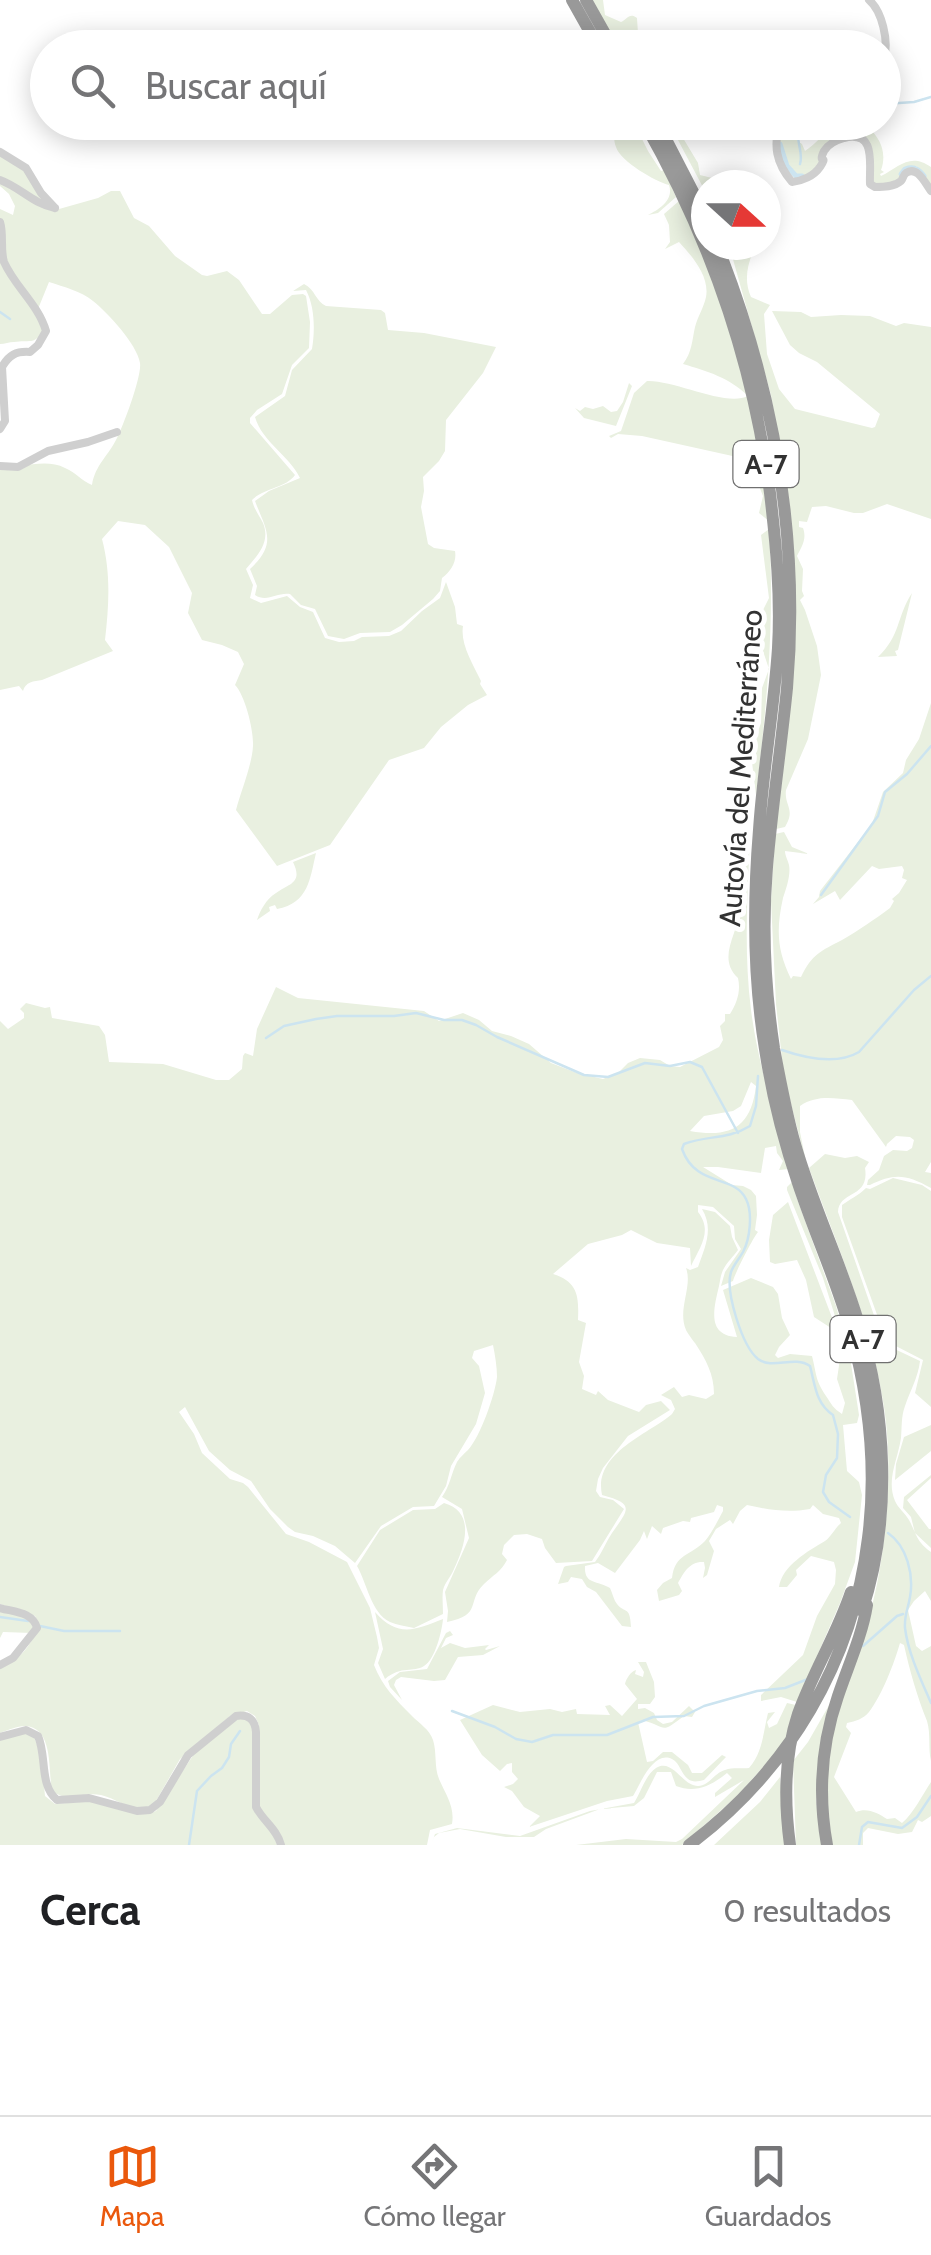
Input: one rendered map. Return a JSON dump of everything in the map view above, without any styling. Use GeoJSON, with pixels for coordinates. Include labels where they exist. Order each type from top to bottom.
{"type":"FeatureCollection","features":[{"type":"Feature","properties":{"kind":"highway"},"geometry":{"type":"LineString","coordinates":[[572,0],[589,30]]}},
{"type":"Feature","properties":{"kind":"highway"},"geometry":{"type":"LineString","coordinates":[[586,0],[603,30]]}},
{"type":"Feature","properties":{"kind":"highway","name":"Autovía del Mediterráneo"},"geometry":{"type":"LineString","coordinates":[[654,140],[697,226],[725,296],[755,403],[775,536],[778,643],[759,828],[754,921],[758,998],[778,1117],[860,1325],[870,1368],[881,1448],[873,1501]]}},
{"type":"Feature","properties":{"kind":"highway"},"geometry":{"type":"LineString","coordinates":[[666,140],[691,189]]}},
{"type":"Feature","properties":{"kind":"highway","name":"Autovía del Mediterráneo"},"geometry":{"type":"LineString","coordinates":[[723,260],[740,302],[764,389],[788,538],[787,687],[765,912],[769,1047]]}},
{"type":"Feature","properties":{"kind":"highway","name":"Autovía del Mediterráneo"},"geometry":{"type":"LineString","coordinates":[[803,1182],[858,1361],[868,1426],[873,1501]]}},
{"type":"Feature","properties":{"kind":"highway"},"geometry":{"type":"LineString","coordinates":[[703,1845],[746,1807],[781,1762],[824,1687],[857,1601],[866,1565],[873,1501]]}},
{"type":"Feature","properties":{"kind":"highway"},"geometry":{"type":"LineString","coordinates":[[826,1845],[822,1802],[826,1741],[865,1616],[870,1588],[866,1565]]}},
{"type":"Feature","properties":{"kind":"highway"},"geometry":{"type":"LineString","coordinates":[[790,1845],[786,1786],[794,1730],[810,1684],[866,1565]]}},
{"type":"Feature","properties":{"kind":"highway"},"geometry":{"type":"LineString","coordinates":[[689,1845],[796,1749],[838,1676],[870,1588]]}},
{"type":"Feature","properties":{"kind":"street"},"geometry":{"type":"LineString","coordinates":[[869,0],[878,7],[882,30]]}},
{"type":"Feature","properties":{"kind":"street"},"geometry":{"type":"LineString","coordinates":[[777,140],[775,150],[792,182],[811,176],[820,167],[824,152],[838,140]]}},
{"type":"Feature","properties":{"kind":"street"},"geometry":{"type":"LineString","coordinates":[[863,140],[868,145],[870,184],[874,188],[898,183],[912,170],[918,172],[931,191]]}},
{"type":"Feature","properties":{"kind":"street"},"geometry":{"type":"LineString","coordinates":[[0,152],[26,168],[41,194],[55,208],[43,206],[0,180]]}},
{"type":"Feature","properties":{"kind":"street"},"geometry":{"type":"LineString","coordinates":[[0,222],[4,260],[38,310],[46,330],[30,352],[13,354],[2,368],[5,421],[0,430]]}},
{"type":"Feature","properties":{"kind":"street"},"geometry":{"type":"LineString","coordinates":[[0,466],[18,467],[48,451],[117,432]]}},
{"type":"Feature","properties":{"kind":"street"},"geometry":{"type":"LineString","coordinates":[[0,1608],[27,1615],[37,1628],[13,1658],[0,1665]]}},
{"type":"Feature","properties":{"kind":"street"},"geometry":{"type":"LineString","coordinates":[[0,1737],[26,1730],[38,1736],[48,1791],[57,1800],[89,1798],[144,1812],[160,1802],[195,1747],[236,1716],[249,1717],[256,1732],[256,1807],[281,1845]]}},
{"type":"Feature","properties":{"kind":"green space"},"geometry":{"type":"Polygon","coordinates":[[[591,0],[603,0],[605,15],[621,22],[630,16],[637,18],[638,30],[609,30],[591,0]]]}},
{"type":"Feature","properties":{"kind":"green space"},"geometry":{"type":"Polygon","coordinates":[[[614,140],[642,140],[661,171],[664,170],[676,197],[658,213],[648,215],[668,200],[669,185],[639,170],[616,147],[614,140]]]}},
{"type":"Feature","properties":{"kind":"green space"},"geometry":{"type":"Polygon","coordinates":[[[678,140],[684,140],[699,170],[694,170],[678,140]]]}},
{"type":"Feature","properties":{"kind":"green space"},"geometry":{"type":"Polygon","coordinates":[[[778,140],[797,140],[805,151],[818,140],[838,140],[815,169],[799,177],[787,170],[778,140]]]}},
{"type":"Feature","properties":{"kind":"green space"},"geometry":{"type":"Polygon","coordinates":[[[867,140],[878,140],[884,172],[881,176],[905,162],[924,163],[931,167],[931,185],[916,166],[882,186],[873,182],[867,140]]]}},
{"type":"Feature","properties":{"kind":"green space"},"geometry":{"type":"Polygon","coordinates":[[[0,154],[23,168],[50,206],[0,178],[0,154]]]}},
{"type":"Feature","properties":{"kind":"green space"},"geometry":{"type":"Polygon","coordinates":[[[0,182],[52,211],[120,191],[134,218],[149,226],[175,256],[202,275],[227,271],[239,280],[262,314],[270,314],[292,295],[306,296],[309,348],[292,365],[282,394],[250,418],[250,423],[295,475],[252,500],[265,536],[262,548],[246,569],[253,585],[250,598],[261,603],[287,596],[313,612],[325,638],[354,641],[401,631],[440,598],[446,582],[457,624],[463,626],[465,647],[487,695],[441,727],[424,748],[389,760],[330,845],[277,866],[236,810],[253,746],[248,714],[235,685],[244,664],[238,652],[202,640],[188,613],[192,593],[169,547],[145,525],[118,521],[102,539],[108,589],[105,640],[113,651],[30,682],[23,691],[19,686],[0,690],[0,468],[58,465],[92,485],[124,422],[140,363],[121,329],[83,295],[49,282],[38,309],[5,258],[0,209],[13,215],[15,206],[0,182]]]}},
{"type":"Feature","properties":{"kind":"green space"},"geometry":{"type":"Polygon","coordinates":[[[679,201],[691,227],[691,256],[679,242],[665,249],[670,242],[664,214],[679,201]]]}},
{"type":"Feature","properties":{"kind":"green space"},"geometry":{"type":"Polygon","coordinates":[[[0,255],[44,331],[34,340],[0,344],[0,255]]]}},
{"type":"Feature","properties":{"kind":"green space"},"geometry":{"type":"Polygon","coordinates":[[[694,260],[706,260],[735,341],[756,429],[769,521],[759,513],[763,496],[757,481],[737,457],[642,436],[609,436],[621,431],[634,393],[647,381],[726,398],[748,396],[726,380],[683,364],[705,301],[705,281],[694,260]]]}},
{"type":"Feature","properties":{"kind":"green space"},"geometry":{"type":"Polygon","coordinates":[[[733,260],[751,260],[747,284],[751,297],[770,305],[764,314],[767,354],[779,389],[795,409],[872,428],[880,414],[790,345],[772,311],[801,312],[811,317],[870,316],[896,326],[904,323],[931,327],[931,519],[887,504],[863,513],[812,507],[807,522],[799,521],[804,536],[797,556],[803,569],[804,596],[800,600],[817,646],[821,675],[808,739],[786,790],[788,821],[785,827],[776,829],[794,576],[789,500],[771,395],[733,260]]]}},
{"type":"Feature","properties":{"kind":"green space"},"geometry":{"type":"Polygon","coordinates":[[[304,284],[326,306],[381,310],[388,330],[496,347],[483,373],[446,420],[445,451],[423,477],[421,507],[428,544],[455,551],[454,563],[433,599],[390,632],[360,633],[344,639],[328,636],[315,609],[301,605],[290,594],[264,598],[255,595],[257,586],[250,569],[264,551],[267,536],[255,501],[300,478],[263,434],[255,417],[285,396],[292,370],[312,349],[314,319],[309,297],[306,290],[293,291],[304,284]]]}},
{"type":"Feature","properties":{"kind":"green space"},"geometry":{"type":"Polygon","coordinates":[[[629,383],[632,386],[616,426],[584,418],[575,408],[580,411],[603,406],[617,411],[629,383]]]}},
{"type":"Feature","properties":{"kind":"green space"},"geometry":{"type":"Polygon","coordinates":[[[769,529],[771,596],[769,668],[764,646],[754,639],[769,598],[761,535],[769,529]]]}},
{"type":"Feature","properties":{"kind":"green space"},"geometry":{"type":"Polygon","coordinates":[[[912,593],[895,651],[897,656],[878,657],[895,634],[912,593]]]}},
{"type":"Feature","properties":{"kind":"green space"},"geometry":{"type":"Polygon","coordinates":[[[768,671],[756,795],[751,754],[761,723],[762,688],[768,671]]]}},
{"type":"Feature","properties":{"kind":"green space"},"geometry":{"type":"Polygon","coordinates":[[[931,703],[931,1162],[925,1172],[931,1173],[931,1188],[900,1177],[867,1185],[884,1156],[893,1150],[907,1151],[914,1140],[896,1136],[886,1147],[852,1100],[818,1099],[800,1106],[806,1162],[784,1077],[776,1004],[771,901],[775,834],[784,832],[792,847],[809,854],[785,851],[789,873],[779,940],[791,979],[801,977],[818,954],[890,908],[907,880],[902,878],[902,866],[872,866],[840,900],[835,891],[813,904],[872,824],[883,792],[903,773],[931,703]]]}},
{"type":"Feature","properties":{"kind":"green space"},"geometry":{"type":"Polygon","coordinates":[[[745,840],[750,840],[747,947],[751,1010],[762,1070],[789,1169],[779,1170],[783,1161],[776,1146],[765,1148],[761,1173],[703,1167],[756,1196],[758,1232],[733,1281],[721,1286],[725,1272],[741,1249],[734,1226],[713,1207],[698,1205],[705,1232],[691,1266],[690,1248],[657,1243],[631,1230],[588,1244],[553,1274],[572,1286],[577,1297],[578,1320],[586,1323],[579,1362],[584,1376],[582,1389],[596,1395],[598,1391],[608,1400],[639,1412],[646,1405],[661,1401],[670,1410],[628,1436],[603,1468],[596,1491],[624,1509],[592,1561],[556,1563],[542,1539],[514,1535],[504,1545],[505,1564],[479,1590],[470,1611],[447,1622],[445,1592],[469,1538],[462,1509],[442,1497],[490,1405],[497,1377],[493,1345],[474,1351],[472,1358],[479,1366],[485,1393],[476,1424],[451,1466],[446,1486],[434,1506],[413,1507],[381,1526],[355,1563],[335,1546],[288,1527],[251,1481],[230,1470],[209,1451],[185,1407],[179,1412],[202,1453],[230,1479],[248,1487],[286,1534],[347,1562],[370,1608],[379,1648],[374,1665],[377,1673],[433,1740],[437,1774],[451,1807],[452,1824],[430,1830],[427,1845],[284,1845],[259,1806],[259,1725],[247,1711],[230,1716],[180,1759],[156,1801],[148,1807],[131,1806],[101,1795],[63,1796],[52,1791],[48,1751],[41,1734],[25,1726],[0,1733],[0,1668],[25,1650],[39,1623],[35,1616],[0,1604],[0,1021],[8,1029],[24,1018],[20,1009],[26,1003],[50,1007],[52,1018],[99,1026],[105,1035],[109,1062],[163,1064],[216,1080],[229,1080],[242,1069],[245,1053],[253,1056],[257,1029],[276,987],[298,998],[424,1011],[439,1021],[463,1013],[492,1031],[529,1044],[551,1063],[603,1079],[640,1058],[680,1067],[719,1047],[723,1040],[720,1026],[738,997],[738,978],[732,970],[729,952],[739,906],[729,873],[745,840]],[[751,1082],[741,1106],[704,1116],[690,1131],[716,1133],[736,1127],[749,1112],[756,1086],[751,1082]]]}},
{"type":"Feature","properties":{"kind":"green space"},"geometry":{"type":"Polygon","coordinates":[[[316,853],[302,895],[288,906],[269,907],[270,911],[257,920],[269,898],[296,878],[293,862],[316,853]]]}},
{"type":"Feature","properties":{"kind":"green space"},"geometry":{"type":"Polygon","coordinates":[[[825,1154],[857,1156],[869,1162],[863,1185],[843,1200],[838,1212],[884,1344],[920,1361],[904,1410],[892,1485],[896,1504],[931,1552],[931,1601],[925,1591],[908,1610],[916,1646],[922,1651],[931,1646],[931,1761],[927,1721],[904,1645],[900,1643],[874,1705],[864,1716],[847,1723],[851,1733],[834,1777],[856,1812],[872,1811],[902,1823],[931,1782],[931,1816],[922,1822],[918,1820],[912,1832],[898,1834],[868,1828],[863,1833],[863,1845],[832,1845],[827,1774],[833,1731],[877,1584],[886,1517],[888,1446],[870,1342],[809,1168],[825,1154]]]}},
{"type":"Feature","properties":{"kind":"green space"},"geometry":{"type":"Polygon","coordinates":[[[893,1178],[931,1191],[931,1407],[915,1393],[923,1360],[885,1337],[842,1217],[842,1205],[866,1188],[893,1178]]]}},
{"type":"Feature","properties":{"kind":"green space"},"geometry":{"type":"Polygon","coordinates":[[[793,1181],[850,1357],[859,1415],[857,1423],[843,1425],[847,1471],[859,1482],[862,1495],[855,1562],[797,1702],[781,1697],[761,1701],[761,1695],[803,1655],[817,1616],[835,1584],[834,1562],[811,1556],[796,1570],[797,1575],[787,1587],[779,1587],[790,1566],[827,1539],[841,1523],[839,1518],[823,1514],[813,1505],[810,1509],[786,1511],[747,1505],[733,1524],[730,1520],[716,1529],[709,1541],[714,1551],[707,1575],[703,1578],[704,1562],[691,1565],[678,1583],[682,1591],[679,1595],[659,1601],[657,1590],[672,1578],[680,1559],[708,1538],[723,1507],[717,1505],[714,1512],[663,1528],[661,1534],[652,1526],[647,1539],[644,1531],[615,1573],[598,1563],[585,1566],[589,1579],[610,1588],[618,1605],[628,1612],[631,1627],[622,1626],[582,1579],[571,1577],[558,1584],[564,1567],[595,1562],[625,1513],[620,1501],[602,1495],[601,1480],[614,1456],[672,1414],[675,1409],[671,1400],[661,1395],[674,1387],[682,1397],[706,1399],[714,1394],[709,1367],[684,1322],[686,1268],[698,1267],[707,1238],[702,1209],[715,1212],[730,1226],[738,1250],[721,1275],[714,1311],[716,1326],[737,1337],[723,1290],[751,1278],[773,1287],[790,1335],[775,1355],[812,1356],[820,1385],[842,1414],[845,1403],[837,1379],[841,1352],[832,1334],[838,1337],[840,1332],[787,1190],[793,1181]]]}},
{"type":"Feature","properties":{"kind":"green space"},"geometry":{"type":"Polygon","coordinates":[[[788,1202],[834,1330],[814,1317],[797,1260],[770,1262],[773,1215],[788,1202]]]}},
{"type":"Feature","properties":{"kind":"green space"},"geometry":{"type":"Polygon","coordinates":[[[931,1425],[931,1451],[895,1480],[904,1437],[931,1425]]]}},
{"type":"Feature","properties":{"kind":"green space"},"geometry":{"type":"Polygon","coordinates":[[[931,1475],[907,1500],[931,1529],[931,1548],[915,1533],[911,1517],[903,1508],[904,1497],[931,1475]]]}},
{"type":"Feature","properties":{"kind":"green space"},"geometry":{"type":"Polygon","coordinates":[[[444,1503],[461,1514],[465,1531],[458,1560],[443,1590],[443,1614],[414,1628],[390,1622],[374,1605],[357,1566],[380,1530],[413,1510],[435,1509],[444,1503]]]}},
{"type":"Feature","properties":{"kind":"green space"},"geometry":{"type":"Polygon","coordinates":[[[0,1610],[26,1616],[36,1628],[32,1633],[3,1632],[0,1638],[0,1610]]]}},
{"type":"Feature","properties":{"kind":"green space"},"geometry":{"type":"Polygon","coordinates":[[[375,1612],[399,1629],[443,1619],[428,1663],[385,1679],[378,1663],[383,1649],[375,1612]]]}},
{"type":"Feature","properties":{"kind":"green space"},"geometry":{"type":"Polygon","coordinates":[[[450,1631],[453,1635],[446,1638],[441,1648],[450,1643],[465,1648],[489,1645],[486,1650],[500,1646],[483,1655],[458,1657],[445,1680],[401,1677],[394,1685],[402,1700],[388,1681],[400,1672],[427,1669],[450,1631]]]}},
{"type":"Feature","properties":{"kind":"green space"},"geometry":{"type":"Polygon","coordinates":[[[638,1662],[646,1662],[655,1697],[650,1704],[638,1704],[638,1709],[654,1713],[663,1724],[672,1722],[689,1706],[695,1712],[667,1727],[638,1722],[647,1762],[663,1752],[672,1752],[692,1773],[702,1773],[722,1755],[726,1757],[704,1780],[696,1781],[686,1777],[672,1759],[659,1759],[633,1796],[529,1827],[540,1816],[524,1807],[504,1787],[518,1779],[512,1772],[512,1763],[500,1771],[482,1755],[460,1720],[493,1705],[520,1712],[576,1709],[577,1714],[610,1715],[605,1706],[610,1705],[622,1716],[637,1699],[625,1684],[636,1670],[635,1674],[643,1677],[638,1662]]]}},
{"type":"Feature","properties":{"kind":"green space"},"geometry":{"type":"Polygon","coordinates":[[[832,1700],[816,1801],[822,1845],[796,1845],[793,1761],[832,1700]]]}},
{"type":"Feature","properties":{"kind":"green space"},"geometry":{"type":"Polygon","coordinates":[[[787,1703],[796,1705],[788,1739],[738,1795],[682,1845],[576,1845],[626,1839],[676,1842],[744,1780],[715,1797],[732,1778],[727,1773],[710,1784],[690,1789],[676,1786],[671,1772],[657,1772],[644,1798],[634,1806],[602,1809],[634,1803],[649,1775],[662,1766],[698,1786],[725,1770],[749,1768],[760,1749],[768,1713],[775,1712],[767,1722],[769,1728],[777,1724],[787,1703]]]}},
{"type":"Feature","properties":{"kind":"green space"},"geometry":{"type":"Polygon","coordinates":[[[243,1718],[251,1723],[255,1739],[254,1808],[277,1845],[0,1845],[0,1739],[26,1732],[34,1736],[41,1757],[45,1796],[55,1804],[92,1801],[148,1814],[156,1811],[198,1748],[243,1718]]]}},
{"type":"Feature","properties":{"kind":"green space"},"geometry":{"type":"Polygon","coordinates":[[[780,1777],[786,1845],[714,1845],[760,1802],[780,1777]]]}},
{"type":"Feature","properties":{"kind":"green space"},"geometry":{"type":"Polygon","coordinates":[[[599,1809],[534,1837],[506,1837],[460,1829],[439,1833],[431,1845],[435,1834],[457,1828],[520,1836],[599,1809]]]}},
{"type":"Feature","properties":{"kind":"waterway"},"geometry":{"type":"LineString","coordinates":[[901,103],[931,97]]}},
{"type":"Feature","properties":{"kind":"waterway"},"geometry":{"type":"LineString","coordinates":[[799,140],[800,164]]}},
{"type":"Feature","properties":{"kind":"waterway"},"geometry":{"type":"LineString","coordinates":[[780,144],[787,166],[796,176],[802,176]]}},
{"type":"Feature","properties":{"kind":"waterway"},"geometry":{"type":"LineString","coordinates":[[901,174],[914,168],[924,176]]}},
{"type":"Feature","properties":{"kind":"waterway"},"geometry":{"type":"LineString","coordinates":[[0,312],[10,319]]}},
{"type":"Feature","properties":{"kind":"waterway"},"geometry":{"type":"LineString","coordinates":[[821,895],[878,816],[885,792],[931,746]]}},
{"type":"Feature","properties":{"kind":"waterway"},"geometry":{"type":"LineString","coordinates":[[782,1050],[831,1059],[859,1052],[931,976]]}},
{"type":"Feature","properties":{"kind":"waterway"},"geometry":{"type":"LineString","coordinates":[[266,1038],[284,1026],[316,1019],[416,1013],[476,1025],[584,1075],[608,1077],[645,1063],[670,1066],[690,1062],[702,1067],[738,1133]]}},
{"type":"Feature","properties":{"kind":"waterway"},"geometry":{"type":"LineString","coordinates":[[758,1076],[750,1126],[684,1144],[682,1149],[696,1170],[733,1186],[746,1199],[749,1233],[730,1281],[736,1318],[746,1343],[758,1359],[810,1366],[817,1394],[833,1415],[838,1434],[837,1458],[826,1475],[823,1492],[829,1502],[850,1517]]}},
{"type":"Feature","properties":{"kind":"waterway"},"geometry":{"type":"LineString","coordinates":[[888,1533],[900,1545],[908,1562],[911,1588],[905,1628],[931,1703]]}},
{"type":"Feature","properties":{"kind":"waterway"},"geometry":{"type":"LineString","coordinates":[[863,1646],[903,1614]]}},
{"type":"Feature","properties":{"kind":"waterway"},"geometry":{"type":"LineString","coordinates":[[0,1617],[28,1621]]}},
{"type":"Feature","properties":{"kind":"waterway"},"geometry":{"type":"LineString","coordinates":[[40,1626],[64,1631],[120,1631]]}},
{"type":"Feature","properties":{"kind":"waterway"},"geometry":{"type":"LineString","coordinates":[[452,1711],[532,1742],[553,1735],[607,1735],[653,1717],[684,1716],[704,1706],[808,1679]]}},
{"type":"Feature","properties":{"kind":"waterway"},"geometry":{"type":"LineString","coordinates":[[189,1845],[197,1791],[222,1768],[240,1731]]}},
{"type":"Feature","properties":{"kind":"waterway"},"geometry":{"type":"LineString","coordinates":[[859,1845],[862,1827],[868,1822],[902,1828],[917,1817],[931,1796]]}}]}
